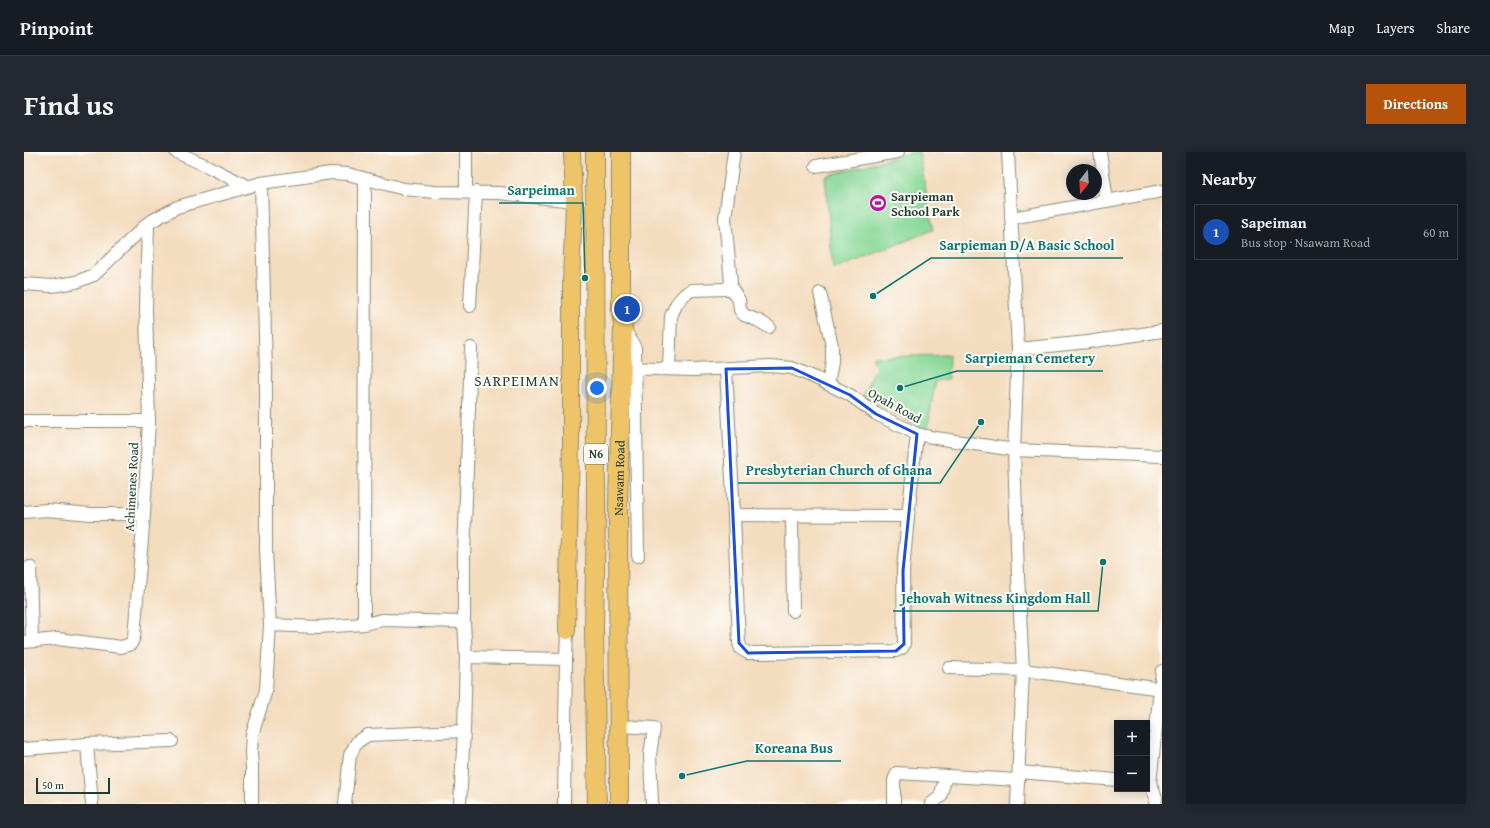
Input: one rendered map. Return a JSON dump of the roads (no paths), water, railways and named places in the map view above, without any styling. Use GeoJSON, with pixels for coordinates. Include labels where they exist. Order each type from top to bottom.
{"type":"FeatureCollection","features":[{"type":"Feature","properties":{"kind":"highway","name":"Nsawam Road"},"geometry":{"type":"LineString","coordinates":[[595,152],[596,511],[594,629],[597,804]]}},
{"type":"Feature","properties":{"kind":"highway","name":"Nsawam Road"},"geometry":{"type":"LineString","coordinates":[[619,804],[618,508],[628,368],[621,309],[621,152]]}},
{"type":"Feature","properties":{"kind":"main road"},"geometry":{"type":"LineString","coordinates":[[567,632],[571,442],[570,284],[574,200],[572,152]]}},
{"type":"Feature","properties":{"kind":"street"},"geometry":{"type":"LineString","coordinates":[[176,152],[209,166],[247,186]]}},
{"type":"Feature","properties":{"kind":"street"},"geometry":{"type":"LineString","coordinates":[[466,152],[471,192],[470,306]]}},
{"type":"Feature","properties":{"kind":"street"},"geometry":{"type":"LineString","coordinates":[[734,152],[725,218],[731,282],[730,286],[739,300],[740,310],[744,315],[769,327]]}},
{"type":"Feature","properties":{"kind":"street"},"geometry":{"type":"LineString","coordinates":[[816,166],[898,152]]}},
{"type":"Feature","properties":{"kind":"street"},"geometry":{"type":"LineString","coordinates":[[1008,152],[1018,349],[1014,450],[1023,670],[1017,804]]}},
{"type":"Feature","properties":{"kind":"street"},"geometry":{"type":"LineString","coordinates":[[1100,152],[1107,201]]}},
{"type":"Feature","properties":{"kind":"street"},"geometry":{"type":"LineString","coordinates":[[24,284],[52,286],[76,282],[94,275],[148,223],[177,207],[261,183],[331,173],[348,174],[404,189],[435,192],[499,193],[574,200]]}},
{"type":"Feature","properties":{"kind":"street"},"geometry":{"type":"LineString","coordinates":[[364,624],[365,179]]}},
{"type":"Feature","properties":{"kind":"street"},"geometry":{"type":"LineString","coordinates":[[252,804],[252,735],[266,690],[270,625],[266,551],[266,373],[261,183]]}},
{"type":"Feature","properties":{"kind":"street"},"geometry":{"type":"LineString","coordinates":[[1012,218],[1162,191]]}},
{"type":"Feature","properties":{"kind":"street","name":"Achimenes Road"},"geometry":{"type":"LineString","coordinates":[[28,641],[58,639],[121,647],[131,644],[134,637],[144,514],[149,421],[146,310],[148,223]]}},
{"type":"Feature","properties":{"kind":"street"},"geometry":{"type":"LineString","coordinates":[[669,369],[671,316],[678,303],[684,295],[692,290],[721,290],[727,289],[730,286]]}},
{"type":"Feature","properties":{"kind":"street"},"geometry":{"type":"LineString","coordinates":[[820,293],[832,346],[832,362],[828,384]]}},
{"type":"Feature","properties":{"kind":"street"},"geometry":{"type":"LineString","coordinates":[[1018,349],[1088,342],[1162,331]]}},
{"type":"Feature","properties":{"kind":"street"},"geometry":{"type":"LineString","coordinates":[[460,804],[466,657],[464,622],[464,548],[471,348]]}},
{"type":"Feature","properties":{"kind":"street","name":"Opah Road"},"geometry":{"type":"LineString","coordinates":[[628,368],[726,369],[771,366],[792,368],[850,395],[876,414],[917,434],[1014,450],[1162,456]]}},
{"type":"Feature","properties":{"kind":"street"},"geometry":{"type":"LineString","coordinates":[[628,368],[638,556]]}},
{"type":"Feature","properties":{"kind":"street"},"geometry":{"type":"LineString","coordinates":[[726,369],[739,643],[741,649],[748,652],[896,651],[902,648],[904,644],[903,571],[917,434]]}},
{"type":"Feature","properties":{"kind":"street"},"geometry":{"type":"LineString","coordinates":[[24,421],[149,421]]}},
{"type":"Feature","properties":{"kind":"street"},"geometry":{"type":"LineString","coordinates":[[24,512],[47,510],[91,514],[144,514]]}},
{"type":"Feature","properties":{"kind":"street"},"geometry":{"type":"LineString","coordinates":[[734,515],[908,516]]}},
{"type":"Feature","properties":{"kind":"street"},"geometry":{"type":"LineString","coordinates":[[792,515],[793,611]]}},
{"type":"Feature","properties":{"kind":"street"},"geometry":{"type":"LineString","coordinates":[[28,641],[30,567]]}},
{"type":"Feature","properties":{"kind":"street"},"geometry":{"type":"LineString","coordinates":[[270,625],[319,627],[364,624],[382,620],[464,622]]}},
{"type":"Feature","properties":{"kind":"street"},"geometry":{"type":"LineString","coordinates":[[564,804],[567,632]]}},
{"type":"Feature","properties":{"kind":"street"},"geometry":{"type":"LineString","coordinates":[[466,657],[566,659]]}},
{"type":"Feature","properties":{"kind":"street"},"geometry":{"type":"LineString","coordinates":[[949,668],[1023,670],[1161,688]]}},
{"type":"Feature","properties":{"kind":"street"},"geometry":{"type":"LineString","coordinates":[[1150,768],[1162,671]]}},
{"type":"Feature","properties":{"kind":"street"},"geometry":{"type":"LineString","coordinates":[[618,726],[654,728],[650,755],[652,804]]}},
{"type":"Feature","properties":{"kind":"street"},"geometry":{"type":"LineString","coordinates":[[345,804],[350,755],[358,742],[368,735],[464,731]]}},
{"type":"Feature","properties":{"kind":"street"},"geometry":{"type":"LineString","coordinates":[[24,749],[87,744],[172,741]]}},
{"type":"Feature","properties":{"kind":"street"},"geometry":{"type":"LineString","coordinates":[[87,744],[92,804]]}},
{"type":"Feature","properties":{"kind":"street"},"geometry":{"type":"LineString","coordinates":[[894,804],[894,780],[898,773],[946,776],[1018,776],[1114,780]]}},
{"type":"Feature","properties":{"kind":"street"},"geometry":{"type":"LineString","coordinates":[[931,804],[940,797],[946,776]]}},
{"type":"Feature","properties":{"kind":"street"},"geometry":{"type":"LineString","coordinates":[[1150,786],[1158,800]]}},
{"type":"Feature","properties":{"kind":"place","name":"Sarpieman School Park"},"geometry":{"type":"Point","coordinates":[878,203]}},
{"type":"Feature","properties":{"kind":"place","name":"Sarpeiman"},"geometry":{"type":"Point","coordinates":[585,278]}},
{"type":"Feature","properties":{"kind":"place","name":"Sarpieman D/A Basic School"},"geometry":{"type":"Point","coordinates":[873,296]}},
{"type":"Feature","properties":{"kind":"place","name":"Sapeiman"},"geometry":{"type":"Point","coordinates":[627,309]}},
{"type":"Feature","properties":{"kind":"place","name":"Sarpieman Cemetery"},"geometry":{"type":"Point","coordinates":[900,388]}},
{"type":"Feature","properties":{"kind":"place","name":"Presbyterian Church of Ghana"},"geometry":{"type":"Point","coordinates":[981,422]}},
{"type":"Feature","properties":{"kind":"place","name":"Jehovah Witness Kingdom Hall"},"geometry":{"type":"Point","coordinates":[1103,562]}},
{"type":"Feature","properties":{"kind":"place","name":"Koreana Bus"},"geometry":{"type":"Point","coordinates":[682,776]}},
{"type":"Feature","properties":{"kind":"district","name":"SARPEIMAN"},"geometry":{"type":"Point","coordinates":[517,381]}}]}
